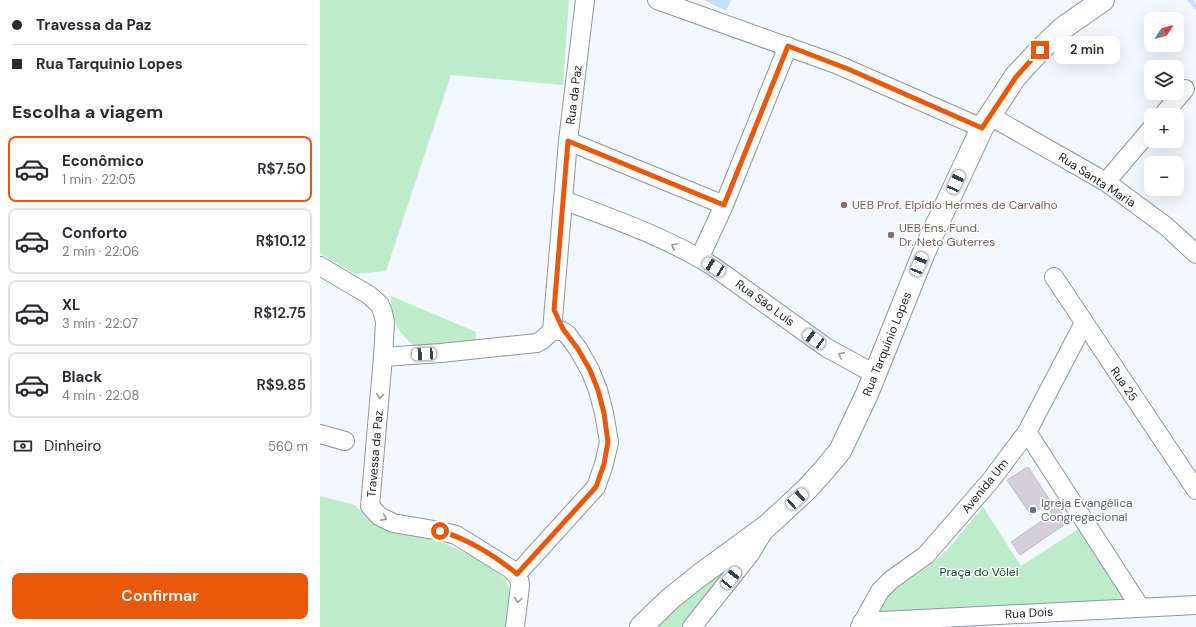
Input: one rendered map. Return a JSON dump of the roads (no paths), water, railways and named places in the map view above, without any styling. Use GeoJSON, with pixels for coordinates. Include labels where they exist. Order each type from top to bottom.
{"type":"FeatureCollection","features":[{"type":"Feature","properties":{"kind":"main road","name":"Rua Tarquinio Lopes"},"geometry":{"type":"LineString","coordinates":[[641,627],[670,599],[767,526],[807,489],[840,451],[875,374],[925,250],[986,122],[1016,77],[1040,50],[1063,28],[1103,0]]}},
{"type":"Feature","properties":{"kind":"street","name":"Rua da Paz"},"geometry":{"type":"LineString","coordinates":[[517,574],[596,487],[604,464],[608,442],[604,413],[598,390],[590,370],[578,349],[560,332],[560,324],[554,310],[568,141],[585,0]]}},
{"type":"Feature","properties":{"kind":"street","name":"Rua Santa Maria"},"geometry":{"type":"LineString","coordinates":[[657,0],[788,46],[986,122],[1106,182],[1167,227],[1196,254]]}},
{"type":"Feature","properties":{"kind":"street"},"geometry":{"type":"LineString","coordinates":[[700,258],[724,205],[788,46]]}},
{"type":"Feature","properties":{"kind":"street"},"geometry":{"type":"LineString","coordinates":[[1169,108],[1185,89]]}},
{"type":"Feature","properties":{"kind":"street"},"geometry":{"type":"LineString","coordinates":[[1106,182],[1144,137]]}},
{"type":"Feature","properties":{"kind":"street"},"geometry":{"type":"LineString","coordinates":[[568,141],[724,205]]}},
{"type":"Feature","properties":{"kind":"street","name":"Rua São Luís"},"geometry":{"type":"LineString","coordinates":[[563,200],[625,223],[700,258],[827,348],[875,374]]}},
{"type":"Feature","properties":{"kind":"street"},"geometry":{"type":"LineString","coordinates":[[320,266],[369,295],[380,305],[385,322],[383,357],[441,353],[537,343],[560,332]]}},
{"type":"Feature","properties":{"kind":"street","name":"Rua 25"},"geometry":{"type":"LineString","coordinates":[[1054,277],[1196,490]]}},
{"type":"Feature","properties":{"kind":"street","name":"Avenida Um"},"geometry":{"type":"LineString","coordinates":[[861,624],[880,591],[891,580],[926,554],[991,480],[1027,432],[1084,323]]}},
{"type":"Feature","properties":{"kind":"street","name":"Travessa da Paz"},"geometry":{"type":"LineString","coordinates":[[383,357],[370,506],[379,516],[393,523],[456,535],[498,560],[517,574]]}},
{"type":"Feature","properties":{"kind":"street"},"geometry":{"type":"LineString","coordinates":[[1027,432],[1140,608]]}},
{"type":"Feature","properties":{"kind":"street"},"geometry":{"type":"LineString","coordinates":[[320,434],[345,441]]}},
{"type":"Feature","properties":{"kind":"street","name":"Rua Tarquinio Lopes"},"geometry":{"type":"LineString","coordinates":[[692,627],[750,554],[767,526]]}},
{"type":"Feature","properties":{"kind":"street"},"geometry":{"type":"LineString","coordinates":[[515,627],[520,586],[520,580],[517,574]]}},
{"type":"Feature","properties":{"kind":"street","name":"Rua Dois"},"geometry":{"type":"LineString","coordinates":[[861,624],[1196,604]]}},
{"type":"Feature","properties":{"kind":"water"},"geometry":{"type":"Polygon","coordinates":[[[704,0],[731,0],[726,11],[704,0]]]}},
{"type":"Feature","properties":{"kind":"waterway"},"geometry":{"type":"LineString","coordinates":[[1190,0],[1196,7]]}},
{"type":"Feature","properties":{"kind":"place","name":"UEB Prof. Elpídio Hermes de Carvalho"},"geometry":{"type":"Point","coordinates":[844,205]}},
{"type":"Feature","properties":{"kind":"place","name":"UEB Ens. Fund. Dr. Neto Guterres"},"geometry":{"type":"Point","coordinates":[891,235]}},
{"type":"Feature","properties":{"kind":"place","name":"Igreja Evangélica Congregacional"},"geometry":{"type":"Point","coordinates":[1033,510]}},
{"type":"Feature","properties":{"kind":"park label","name":"Praça do Vôlei"},"geometry":{"type":"Point","coordinates":[979,572]}}]}
